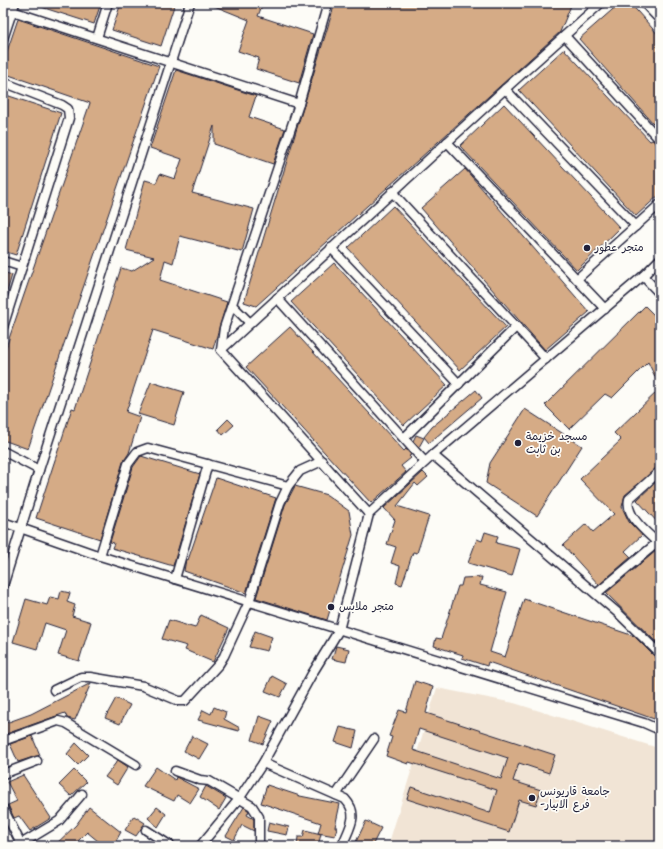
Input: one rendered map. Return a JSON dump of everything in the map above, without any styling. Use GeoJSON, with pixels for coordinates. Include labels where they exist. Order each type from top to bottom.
{"type":"FeatureCollection","features":[{"type":"Feature","properties":{"kind":"street"},"geometry":{"type":"LineString","coordinates":[[97,38],[108,3]]}},
{"type":"Feature","properties":{"kind":"street"},"geometry":{"type":"LineString","coordinates":[[3,586],[20,528],[190,3]]}},
{"type":"Feature","properties":{"kind":"street"},"geometry":{"type":"LineString","coordinates":[[221,350],[224,328],[299,104],[328,3]]}},
{"type":"Feature","properties":{"kind":"street"},"geometry":{"type":"LineString","coordinates":[[221,350],[392,192],[601,3]]}},
{"type":"Feature","properties":{"kind":"street"},"geometry":{"type":"LineString","coordinates":[[644,3],[660,20]]}},
{"type":"Feature","properties":{"kind":"street"},"geometry":{"type":"LineString","coordinates":[[3,39],[13,7]]}},
{"type":"Feature","properties":{"kind":"street"},"geometry":{"type":"LineString","coordinates":[[3,8],[13,7],[97,38],[299,104]]}},
{"type":"Feature","properties":{"kind":"street"},"geometry":{"type":"LineString","coordinates":[[565,36],[660,140]]}},
{"type":"Feature","properties":{"kind":"street"},"geometry":{"type":"LineString","coordinates":[[3,82],[62,105],[68,109],[69,118],[3,326]]}},
{"type":"Feature","properties":{"kind":"street"},"geometry":{"type":"LineString","coordinates":[[505,89],[636,226]]}},
{"type":"Feature","properties":{"kind":"street"},"geometry":{"type":"LineString","coordinates":[[447,142],[605,309]]}},
{"type":"Feature","properties":{"kind":"street"},"geometry":{"type":"LineString","coordinates":[[392,192],[546,359]]}},
{"type":"Feature","properties":{"kind":"street"},"geometry":{"type":"LineString","coordinates":[[577,279],[660,204]]}},
{"type":"Feature","properties":{"kind":"street"},"geometry":{"type":"LineString","coordinates":[[332,248],[459,384]]}},
{"type":"Feature","properties":{"kind":"street"},"geometry":{"type":"LineString","coordinates":[[200,846],[239,799],[263,763],[312,674],[339,630],[369,514],[433,455],[605,309],[660,259]]}},
{"type":"Feature","properties":{"kind":"street"},"geometry":{"type":"LineString","coordinates":[[3,260],[22,266]]}},
{"type":"Feature","properties":{"kind":"street"},"geometry":{"type":"LineString","coordinates":[[643,276],[660,294]]}},
{"type":"Feature","properties":{"kind":"street"},"geometry":{"type":"LineString","coordinates":[[277,298],[426,462]]}},
{"type":"Feature","properties":{"kind":"street"},"geometry":{"type":"LineString","coordinates":[[232,306],[250,323]]}},
{"type":"Feature","properties":{"kind":"street"},"geometry":{"type":"LineString","coordinates":[[404,438],[517,326]]}},
{"type":"Feature","properties":{"kind":"street"},"geometry":{"type":"LineString","coordinates":[[221,350],[369,514]]}},
{"type":"Feature","properties":{"kind":"street"},"geometry":{"type":"LineString","coordinates":[[100,556],[128,464],[137,452],[148,448],[288,486]]}},
{"type":"Feature","properties":{"kind":"street"},"geometry":{"type":"LineString","coordinates":[[3,451],[39,470]]}},
{"type":"Feature","properties":{"kind":"street"},"geometry":{"type":"LineString","coordinates":[[433,455],[596,594],[660,654]]}},
{"type":"Feature","properties":{"kind":"street"},"geometry":{"type":"LineString","coordinates":[[54,690],[81,677],[90,676],[143,686],[179,701],[185,701],[219,664],[249,602],[280,503],[288,486],[300,472],[322,461]]}},
{"type":"Feature","properties":{"kind":"street"},"geometry":{"type":"LineString","coordinates":[[175,579],[208,464]]}},
{"type":"Feature","properties":{"kind":"street"},"geometry":{"type":"LineString","coordinates":[[596,594],[659,544],[630,514],[627,505],[629,499],[660,471]]}},
{"type":"Feature","properties":{"kind":"street"},"geometry":{"type":"LineString","coordinates":[[3,522],[100,556],[644,722],[660,730]]}},
{"type":"Feature","properties":{"kind":"street"},"geometry":{"type":"LineString","coordinates":[[3,741],[58,721],[77,730],[136,765]]}},
{"type":"Feature","properties":{"kind":"street"},"geometry":{"type":"LineString","coordinates":[[336,795],[374,739]]}},
{"type":"Feature","properties":{"kind":"street"},"geometry":{"type":"LineString","coordinates":[[3,774],[37,762]]}},
{"type":"Feature","properties":{"kind":"street"},"geometry":{"type":"LineString","coordinates":[[263,763],[346,799],[352,807],[354,818],[342,846]]}},
{"type":"Feature","properties":{"kind":"street"},"geometry":{"type":"LineString","coordinates":[[175,771],[200,780],[209,781],[252,806],[259,817],[259,846]]}},
{"type":"Feature","properties":{"kind":"street"},"geometry":{"type":"LineString","coordinates":[[3,808],[21,845],[59,822],[82,794]]}},
{"type":"Feature","properties":{"kind":"street"},"geometry":{"type":"LineString","coordinates":[[146,830],[171,846]]}},
{"type":"Feature","properties":{"kind":"shaded area","name":"جامعة قاريونس -فرع الابيار"},"geometry":{"type":"Polygon","coordinates":[[[437,688],[514,703],[658,748],[660,750],[660,846],[388,846],[437,688]]]}},
{"type":"Feature","properties":{"kind":"building"},"geometry":{"type":"Polygon","coordinates":[[[35,3],[101,3],[94,24],[35,5],[35,3]]]}},
{"type":"Feature","properties":{"kind":"building"},"geometry":{"type":"Polygon","coordinates":[[[121,3],[175,3],[161,46],[112,30],[121,3]]]}},
{"type":"Feature","properties":{"kind":"building"},"geometry":{"type":"Polygon","coordinates":[[[207,3],[263,3],[258,16],[313,34],[299,83],[256,69],[259,58],[238,51],[249,20],[207,3]]]}},
{"type":"Feature","properties":{"kind":"building"},"geometry":{"type":"Polygon","coordinates":[[[335,3],[572,3],[560,32],[256,306],[244,302],[335,3]]]}},
{"type":"Feature","properties":{"kind":"building"},"geometry":{"type":"Polygon","coordinates":[[[620,3],[630,3],[660,37],[660,131],[579,39],[620,3]]]}},
{"type":"Feature","properties":{"kind":"building"},"geometry":{"type":"Polygon","coordinates":[[[18,19],[159,66],[28,449],[3,440],[3,356],[90,103],[3,73],[3,63],[18,19]]]}},
{"type":"Feature","properties":{"kind":"building"},"geometry":{"type":"Polygon","coordinates":[[[564,49],[650,141],[652,140],[660,145],[660,194],[636,216],[519,90],[564,49]]]}},
{"type":"Feature","properties":{"kind":"building"},"geometry":{"type":"Polygon","coordinates":[[[176,70],[256,96],[249,117],[285,129],[273,164],[214,144],[214,126],[192,193],[254,209],[242,252],[180,236],[173,263],[165,260],[160,280],[227,302],[213,349],[153,330],[126,412],[140,417],[129,453],[123,462],[100,539],[36,518],[72,408],[75,409],[121,268],[132,271],[154,257],[126,250],[145,180],[156,183],[160,174],[175,179],[182,159],[150,148],[176,70]]]}},
{"type":"Feature","properties":{"kind":"building"},"geometry":{"type":"Polygon","coordinates":[[[3,94],[61,113],[16,255],[3,251],[3,94]]]}},
{"type":"Feature","properties":{"kind":"building"},"geometry":{"type":"Polygon","coordinates":[[[504,104],[620,228],[577,270],[460,146],[504,104]]]}},
{"type":"Feature","properties":{"kind":"building"},"geometry":{"type":"Polygon","coordinates":[[[465,169],[589,312],[545,350],[421,208],[465,169]]]}},
{"type":"Feature","properties":{"kind":"building"},"geometry":{"type":"Polygon","coordinates":[[[393,206],[506,327],[460,370],[348,248],[393,206]]]}},
{"type":"Feature","properties":{"kind":"building"},"geometry":{"type":"Polygon","coordinates":[[[334,263],[447,385],[404,425],[291,302],[334,263]]]}},
{"type":"Feature","properties":{"kind":"building"},"geometry":{"type":"Polygon","coordinates":[[[3,272],[12,275],[5,298],[3,297],[3,272]]]}},
{"type":"Feature","properties":{"kind":"building"},"geometry":{"type":"Polygon","coordinates":[[[645,306],[660,321],[660,387],[648,362],[612,398],[605,394],[569,429],[545,405],[645,306]]]}},
{"type":"Feature","properties":{"kind":"building"},"geometry":{"type":"Polygon","coordinates":[[[290,327],[404,451],[406,449],[411,455],[409,456],[411,458],[401,466],[406,472],[371,503],[246,367],[290,327]]]}},
{"type":"Feature","properties":{"kind":"building"},"geometry":{"type":"Polygon","coordinates":[[[151,382],[184,392],[174,425],[138,414],[151,382]]]}},
{"type":"Feature","properties":{"kind":"building"},"geometry":{"type":"Polygon","coordinates":[[[660,389],[660,466],[625,495],[622,507],[629,522],[642,535],[625,551],[631,557],[599,585],[563,545],[586,524],[593,532],[614,514],[580,479],[621,440],[614,433],[660,389]]]}},
{"type":"Feature","properties":{"kind":"building"},"geometry":{"type":"Polygon","coordinates":[[[476,390],[482,398],[429,443],[424,437],[432,427],[476,390]]]}},
{"type":"Feature","properties":{"kind":"building"},"geometry":{"type":"Polygon","coordinates":[[[525,409],[582,446],[537,516],[486,483],[490,463],[525,409]]]}},
{"type":"Feature","properties":{"kind":"building"},"geometry":{"type":"Polygon","coordinates":[[[228,419],[234,425],[223,435],[218,429],[228,419]]]}},
{"type":"Feature","properties":{"kind":"building"},"geometry":{"type":"Polygon","coordinates":[[[416,435],[424,438],[419,447],[413,441],[416,435]]]}},
{"type":"Feature","properties":{"kind":"building"},"geometry":{"type":"Polygon","coordinates":[[[141,456],[200,474],[173,566],[112,548],[114,543],[110,542],[133,467],[141,456]]]}},
{"type":"Feature","properties":{"kind":"building"},"geometry":{"type":"Polygon","coordinates":[[[423,472],[428,477],[418,486],[415,483],[397,506],[429,516],[417,553],[413,552],[402,585],[396,583],[400,566],[391,563],[396,547],[387,544],[395,520],[384,508],[423,472]]]}},
{"type":"Feature","properties":{"kind":"building"},"geometry":{"type":"Polygon","coordinates":[[[216,478],[276,498],[246,593],[184,571],[186,559],[188,560],[216,478]]]}},
{"type":"Feature","properties":{"kind":"building"},"geometry":{"type":"Polygon","coordinates":[[[660,478],[660,525],[637,500],[660,478]]]}},
{"type":"Feature","properties":{"kind":"building"},"geometry":{"type":"Polygon","coordinates":[[[295,486],[327,495],[349,511],[353,535],[327,620],[256,598],[285,505],[295,486]]]}},
{"type":"Feature","properties":{"kind":"building"},"geometry":{"type":"Polygon","coordinates":[[[485,532],[498,536],[496,543],[520,549],[512,576],[468,563],[477,539],[482,541],[485,532]]]}},
{"type":"Feature","properties":{"kind":"building"},"geometry":{"type":"Polygon","coordinates":[[[657,550],[660,550],[660,646],[606,593],[657,550]]]}},
{"type":"Feature","properties":{"kind":"building"},"geometry":{"type":"Polygon","coordinates":[[[482,577],[480,585],[507,592],[490,652],[505,657],[524,599],[634,636],[656,658],[660,659],[660,721],[488,662],[487,666],[462,658],[463,655],[434,646],[436,638],[441,639],[458,586],[461,586],[463,578],[482,577]]]}},
{"type":"Feature","properties":{"kind":"building"},"geometry":{"type":"Polygon","coordinates":[[[61,591],[70,593],[67,602],[75,605],[72,616],[91,622],[79,661],[58,655],[66,630],[45,623],[37,649],[13,642],[26,599],[47,605],[50,597],[59,599],[61,591]]]}},
{"type":"Feature","properties":{"kind":"building"},"geometry":{"type":"Polygon","coordinates":[[[201,615],[229,628],[213,662],[185,650],[187,646],[162,639],[169,620],[195,628],[201,615]]]}},
{"type":"Feature","properties":{"kind":"building"},"geometry":{"type":"Polygon","coordinates":[[[255,631],[272,637],[267,651],[249,647],[255,631]]]}},
{"type":"Feature","properties":{"kind":"building"},"geometry":{"type":"Polygon","coordinates":[[[336,646],[349,649],[346,662],[332,659],[336,646]]]}},
{"type":"Feature","properties":{"kind":"building"},"geometry":{"type":"Polygon","coordinates":[[[272,676],[287,684],[280,697],[265,691],[272,676]]]}},
{"type":"Feature","properties":{"kind":"building"},"geometry":{"type":"Polygon","coordinates":[[[415,681],[433,687],[426,713],[555,755],[549,773],[519,763],[513,781],[541,790],[536,805],[519,800],[509,832],[407,799],[411,787],[490,813],[497,790],[409,762],[408,764],[386,756],[392,737],[389,736],[399,710],[406,712],[415,681]],[[419,729],[413,750],[501,779],[508,758],[419,729]]]}},
{"type":"Feature","properties":{"kind":"building"},"geometry":{"type":"Polygon","coordinates":[[[91,683],[75,720],[67,718],[65,713],[6,734],[3,724],[31,714],[91,683]]]}},
{"type":"Feature","properties":{"kind":"building"},"geometry":{"type":"Polygon","coordinates":[[[116,698],[130,705],[120,724],[105,718],[116,698]]]}},
{"type":"Feature","properties":{"kind":"building"},"geometry":{"type":"Polygon","coordinates":[[[214,707],[226,712],[224,719],[240,728],[239,731],[198,720],[203,710],[211,714],[214,707]]]}},
{"type":"Feature","properties":{"kind":"building"},"geometry":{"type":"Polygon","coordinates":[[[259,716],[273,721],[263,744],[252,740],[259,716]]]}},
{"type":"Feature","properties":{"kind":"building"},"geometry":{"type":"Polygon","coordinates":[[[340,727],[357,731],[353,748],[335,742],[340,727]]]}},
{"type":"Feature","properties":{"kind":"building"},"geometry":{"type":"Polygon","coordinates":[[[32,736],[40,755],[18,762],[10,744],[32,736]]]}},
{"type":"Feature","properties":{"kind":"building"},"geometry":{"type":"Polygon","coordinates":[[[192,736],[208,744],[199,759],[184,751],[192,736]]]}},
{"type":"Feature","properties":{"kind":"building"},"geometry":{"type":"Polygon","coordinates":[[[76,743],[88,755],[78,765],[67,754],[76,743]]]}},
{"type":"Feature","properties":{"kind":"building"},"geometry":{"type":"Polygon","coordinates":[[[118,760],[128,767],[117,785],[105,777],[118,760]]]}},
{"type":"Feature","properties":{"kind":"building"},"geometry":{"type":"Polygon","coordinates":[[[156,767],[175,780],[176,777],[199,789],[190,803],[177,795],[174,801],[143,786],[156,767]]]}},
{"type":"Feature","properties":{"kind":"building"},"geometry":{"type":"Polygon","coordinates":[[[74,770],[86,782],[71,796],[59,785],[74,770]]]}},
{"type":"Feature","properties":{"kind":"building"},"geometry":{"type":"Polygon","coordinates":[[[23,775],[51,818],[30,831],[19,816],[14,818],[8,805],[17,801],[7,782],[23,775]]]}},
{"type":"Feature","properties":{"kind":"building"},"geometry":{"type":"Polygon","coordinates":[[[267,785],[300,796],[340,804],[335,827],[337,827],[335,836],[318,833],[321,823],[261,803],[267,785]]]}},
{"type":"Feature","properties":{"kind":"building"},"geometry":{"type":"Polygon","coordinates":[[[206,786],[226,798],[219,810],[200,797],[206,786]]]}},
{"type":"Feature","properties":{"kind":"building"},"geometry":{"type":"Polygon","coordinates":[[[89,807],[121,832],[113,846],[104,846],[87,832],[73,846],[54,846],[76,825],[89,807]]]}},
{"type":"Feature","properties":{"kind":"building"},"geometry":{"type":"Polygon","coordinates":[[[157,807],[166,814],[158,827],[148,818],[157,807]]]}},
{"type":"Feature","properties":{"kind":"building"},"geometry":{"type":"Polygon","coordinates":[[[244,807],[249,811],[247,815],[254,819],[254,831],[242,825],[234,840],[226,836],[244,807]]]}},
{"type":"Feature","properties":{"kind":"building"},"geometry":{"type":"Polygon","coordinates":[[[134,816],[145,823],[136,836],[125,830],[134,816]]]}},
{"type":"Feature","properties":{"kind":"building"},"geometry":{"type":"Polygon","coordinates":[[[366,821],[381,828],[372,846],[354,846],[366,821]]]}},
{"type":"Feature","properties":{"kind":"building"},"geometry":{"type":"Polygon","coordinates":[[[269,822],[289,827],[287,835],[267,831],[269,822]]]}},
{"type":"Feature","properties":{"kind":"building"},"geometry":{"type":"Polygon","coordinates":[[[305,830],[321,834],[318,846],[297,845],[298,837],[303,837],[305,830]]]}},
{"type":"Feature","properties":{"kind":"place","name":"متجر عطور"},"geometry":{"type":"Point","coordinates":[587,248]}},
{"type":"Feature","properties":{"kind":"place","name":"مسجد خزيمة بن ثابت"},"geometry":{"type":"Point","coordinates":[518,443]}},
{"type":"Feature","properties":{"kind":"place","name":"متجر ملابس"},"geometry":{"type":"Point","coordinates":[331,607]}},
{"type":"Feature","properties":{"kind":"place","name":"جامعة قاريونس -فرع الابيار"},"geometry":{"type":"Point","coordinates":[532,798]}}]}
